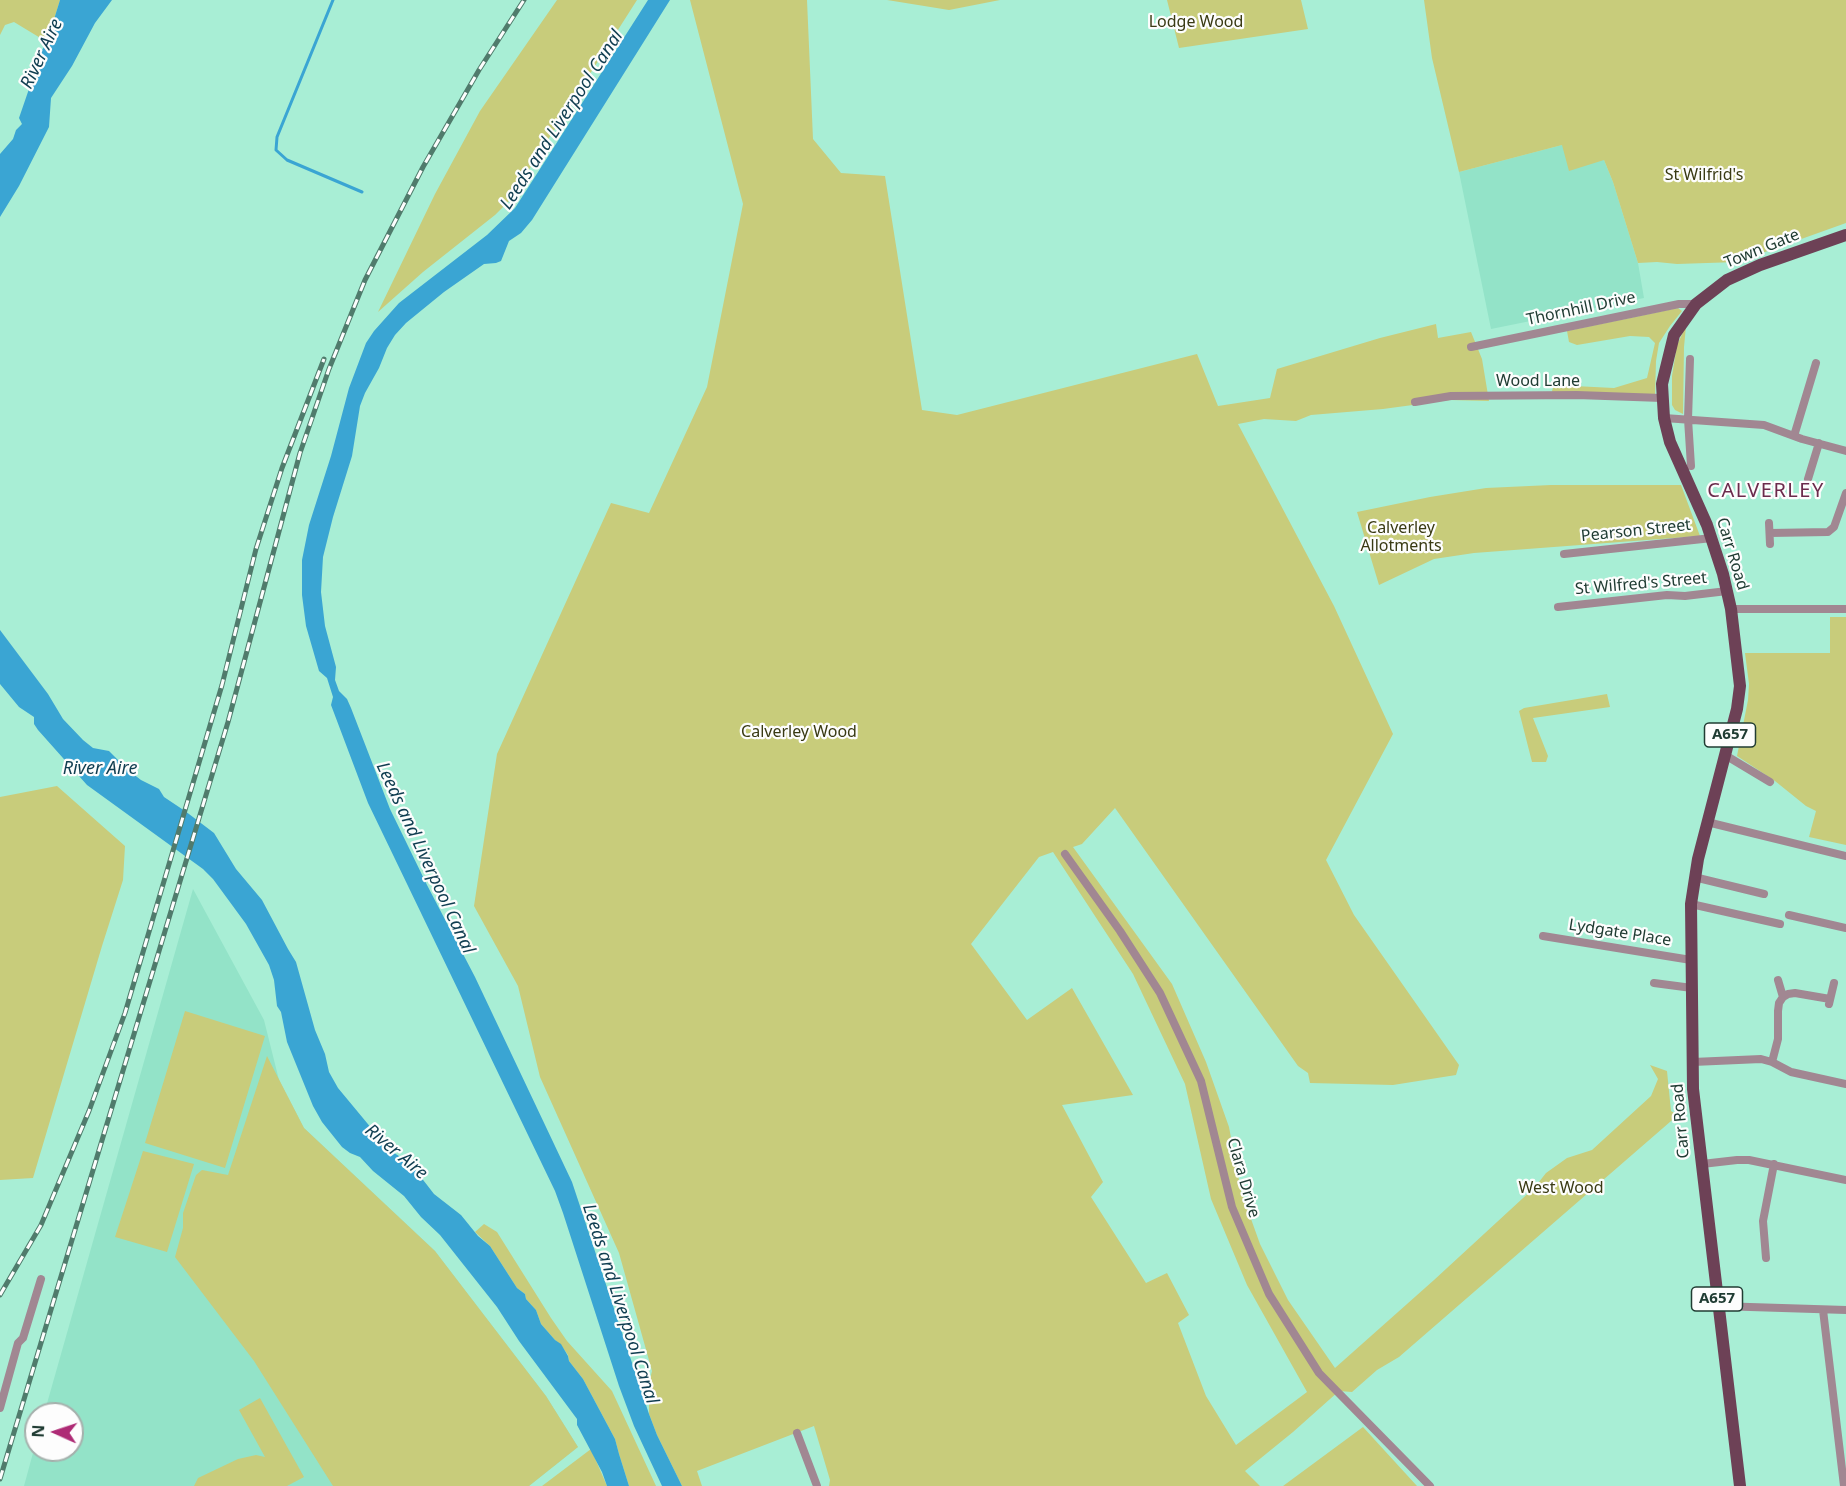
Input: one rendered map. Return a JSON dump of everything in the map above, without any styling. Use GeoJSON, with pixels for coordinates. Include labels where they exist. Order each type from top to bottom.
{"type":"FeatureCollection","features":[{"type":"Feature","properties":{"kind":"main road","name":"Town Gate"},"geometry":{"type":"LineString","coordinates":[[1665,367],[1674,335],[1696,304],[1727,280],[1760,265],[1846,235]]}},
{"type":"Feature","properties":{"kind":"main road","name":"Carr Road"},"geometry":{"type":"LineString","coordinates":[[1665,367],[1662,398],[1664,418],[1670,442],[1712,538],[1731,609],[1740,686],[1737,709],[1694,877],[1691,904],[1693,1089],[1740,1486]]}},
{"type":"Feature","properties":{"kind":"street","name":"Thornhill Drive"},"geometry":{"type":"LineString","coordinates":[[1471,347],[1678,304],[1696,304]]}},
{"type":"Feature","properties":{"kind":"street"},"geometry":{"type":"LineString","coordinates":[[1690,358],[1688,419],[1691,466]]}},
{"type":"Feature","properties":{"kind":"street"},"geometry":{"type":"LineString","coordinates":[[1794,436],[1816,363]]}},
{"type":"Feature","properties":{"kind":"street","name":"Wood Lane"},"geometry":{"type":"LineString","coordinates":[[1415,402],[1451,396],[1577,395],[1662,398]]}},
{"type":"Feature","properties":{"kind":"street"},"geometry":{"type":"LineString","coordinates":[[1664,418],[1764,425],[1846,451]]}},
{"type":"Feature","properties":{"kind":"street"},"geometry":{"type":"LineString","coordinates":[[1808,479],[1819,443]]}},
{"type":"Feature","properties":{"kind":"street"},"geometry":{"type":"LineString","coordinates":[[1770,533],[1828,532],[1834,527],[1846,493]]}},
{"type":"Feature","properties":{"kind":"street"},"geometry":{"type":"LineString","coordinates":[[1769,523],[1770,544]]}},
{"type":"Feature","properties":{"kind":"street","name":"Pearson Street"},"geometry":{"type":"LineString","coordinates":[[1564,554],[1712,538]]}},
{"type":"Feature","properties":{"kind":"street","name":"St Wilfred's Street"},"geometry":{"type":"LineString","coordinates":[[1558,607],[1727,591]]}},
{"type":"Feature","properties":{"kind":"street"},"geometry":{"type":"LineString","coordinates":[[1731,609],[1846,609]]}},
{"type":"Feature","properties":{"kind":"street"},"geometry":{"type":"LineString","coordinates":[[1725,755],[1770,782]]}},
{"type":"Feature","properties":{"kind":"street"},"geometry":{"type":"LineString","coordinates":[[1707,822],[1846,856]]}},
{"type":"Feature","properties":{"kind":"street","name":"Clara Drive"},"geometry":{"type":"LineString","coordinates":[[1065,854],[1120,931],[1160,993],[1201,1081],[1232,1206],[1269,1294],[1319,1373],[1430,1486]]}},
{"type":"Feature","properties":{"kind":"street"},"geometry":{"type":"LineString","coordinates":[[1694,877],[1764,894]]}},
{"type":"Feature","properties":{"kind":"street"},"geometry":{"type":"LineString","coordinates":[[1691,904],[1780,924]]}},
{"type":"Feature","properties":{"kind":"street"},"geometry":{"type":"LineString","coordinates":[[1789,915],[1846,928]]}},
{"type":"Feature","properties":{"kind":"street","name":"Lydgate Place"},"geometry":{"type":"LineString","coordinates":[[1543,936],[1691,960]]}},
{"type":"Feature","properties":{"kind":"street"},"geometry":{"type":"LineString","coordinates":[[1778,980],[1783,997]]}},
{"type":"Feature","properties":{"kind":"street"},"geometry":{"type":"LineString","coordinates":[[1654,983],[1692,988]]}},
{"type":"Feature","properties":{"kind":"street"},"geometry":{"type":"LineString","coordinates":[[1772,1062],[1778,1039],[1779,1003],[1783,997],[1795,993],[1829,1002],[1834,983]]}},
{"type":"Feature","properties":{"kind":"street"},"geometry":{"type":"LineString","coordinates":[[1694,1062],[1761,1059],[1791,1072],[1846,1084]]}},
{"type":"Feature","properties":{"kind":"street"},"geometry":{"type":"LineString","coordinates":[[1702,1164],[1749,1160],[1846,1180]]}},
{"type":"Feature","properties":{"kind":"street"},"geometry":{"type":"LineString","coordinates":[[1766,1258],[1762,1221],[1774,1164]]}},
{"type":"Feature","properties":{"kind":"street"},"geometry":{"type":"LineString","coordinates":[[0,1408],[18,1343],[23,1338],[41,1279]]}},
{"type":"Feature","properties":{"kind":"street"},"geometry":{"type":"LineString","coordinates":[[1718,1306],[1846,1310]]}},
{"type":"Feature","properties":{"kind":"street"},"geometry":{"type":"LineString","coordinates":[[1823,1310],[1844,1486]]}},
{"type":"Feature","properties":{"kind":"street"},"geometry":{"type":"LineString","coordinates":[[797,1432],[817,1486]]}},
{"type":"Feature","properties":{"kind":"shaded area"},"geometry":{"type":"Polygon","coordinates":[[[1562,145],[1604,160],[1638,263],[1644,298],[1491,329],[1459,172],[1562,145]]]}},
{"type":"Feature","properties":{"kind":"shaded area"},"geometry":{"type":"Polygon","coordinates":[[[193,889],[264,1020],[279,1080],[304,1128],[435,1251],[546,1396],[578,1447],[529,1486],[24,1486],[31,1462],[84,1462],[84,1402],[47,1402],[193,889]]]}},
{"type":"Feature","properties":{"kind":"green space"},"geometry":{"type":"Polygon","coordinates":[[[0,0],[60,0],[47,42],[14,22],[5,25],[0,35],[0,0]]]}},
{"type":"Feature","properties":{"kind":"green space"},"geometry":{"type":"Polygon","coordinates":[[[557,0],[637,0],[509,201],[378,312],[435,194],[480,111],[557,0]]]}},
{"type":"Feature","properties":{"kind":"green space","name":"Calverley Wood"},"geometry":{"type":"Polygon","coordinates":[[[690,0],[807,0],[813,139],[841,173],[885,176],[922,410],[957,415],[1197,354],[1218,406],[1270,398],[1277,369],[1436,324],[1438,338],[1471,332],[1482,359],[1489,401],[1450,400],[1311,415],[1296,421],[1264,419],[1238,424],[1334,606],[1393,734],[1326,860],[1354,915],[1459,1065],[1456,1075],[1393,1085],[1310,1083],[1308,1073],[1298,1066],[1115,808],[1082,844],[1073,847],[1172,984],[1206,1062],[1229,1127],[1241,1191],[1260,1244],[1288,1300],[1335,1368],[1535,1187],[1546,1173],[1567,1158],[1592,1150],[1651,1096],[1658,1079],[1650,1065],[1667,1071],[1671,1111],[1678,1115],[1399,1357],[1377,1370],[1352,1392],[1339,1391],[1245,1471],[1260,1486],[829,1486],[830,1480],[814,1426],[697,1471],[702,1486],[682,1486],[657,1435],[649,1414],[649,1383],[652,1371],[619,1253],[540,1077],[518,986],[474,906],[497,754],[611,503],[649,513],[707,387],[743,204],[690,0]],[[1053,852],[1039,857],[971,944],[1027,1020],[1072,988],[1133,1095],[1062,1105],[1103,1182],[1091,1197],[1146,1283],[1167,1273],[1189,1315],[1178,1323],[1206,1396],[1236,1445],[1307,1392],[1247,1285],[1211,1199],[1185,1084],[1133,974],[1053,852]]]}},
{"type":"Feature","properties":{"kind":"green space"},"geometry":{"type":"Polygon","coordinates":[[[887,0],[1000,0],[949,10],[887,0]]]}},
{"type":"Feature","properties":{"kind":"green space","name":"Lodge Wood"},"geometry":{"type":"Polygon","coordinates":[[[1167,0],[1301,0],[1308,29],[1179,48],[1167,0]]]}},
{"type":"Feature","properties":{"kind":"green space","name":"St Wilfrid's"},"geometry":{"type":"Polygon","coordinates":[[[1424,0],[1846,0],[1846,223],[1737,262],[1638,263],[1604,160],[1569,171],[1562,145],[1459,172],[1432,58],[1424,0]]]}},
{"type":"Feature","properties":{"kind":"green space"},"geometry":{"type":"Polygon","coordinates":[[[1678,308],[1682,311],[1659,343],[1655,396],[1553,393],[1554,385],[1614,388],[1647,378],[1655,343],[1649,337],[1630,336],[1577,345],[1569,342],[1567,331],[1678,308]]]}},
{"type":"Feature","properties":{"kind":"green space"},"geometry":{"type":"Polygon","coordinates":[[[1686,326],[1683,414],[1675,410],[1672,405],[1672,376],[1677,345],[1686,326]]]}},
{"type":"Feature","properties":{"kind":"green space","name":"Calverley Allotments"},"geometry":{"type":"Polygon","coordinates":[[[1551,485],[1681,485],[1700,536],[1474,553],[1434,559],[1379,585],[1357,512],[1486,488],[1551,485]]]}},
{"type":"Feature","properties":{"kind":"green space"},"geometry":{"type":"Polygon","coordinates":[[[1830,617],[1846,617],[1846,845],[1809,837],[1816,811],[1737,756],[1748,700],[1749,684],[1745,653],[1830,653],[1830,617]]]}},
{"type":"Feature","properties":{"kind":"green space"},"geometry":{"type":"Polygon","coordinates":[[[1607,694],[1610,707],[1533,718],[1548,756],[1546,762],[1532,762],[1519,711],[1524,708],[1607,694]]]}},
{"type":"Feature","properties":{"kind":"green space"},"geometry":{"type":"Polygon","coordinates":[[[57,786],[125,846],[123,880],[33,1178],[0,1180],[0,797],[57,786]]]}},
{"type":"Feature","properties":{"kind":"green space"},"geometry":{"type":"Polygon","coordinates":[[[185,1011],[265,1036],[225,1168],[145,1143],[185,1011]]]}},
{"type":"Feature","properties":{"kind":"green space"},"geometry":{"type":"Polygon","coordinates":[[[267,1056],[304,1128],[435,1251],[546,1396],[578,1447],[529,1486],[333,1486],[254,1361],[175,1257],[183,1228],[183,1213],[196,1175],[202,1170],[228,1175],[267,1056]]]}},
{"type":"Feature","properties":{"kind":"green space"},"geometry":{"type":"Polygon","coordinates":[[[143,1151],[194,1164],[167,1252],[115,1237],[143,1151]]]}},
{"type":"Feature","properties":{"kind":"green space"},"geometry":{"type":"Polygon","coordinates":[[[484,1224],[497,1232],[567,1341],[612,1391],[656,1486],[629,1486],[615,1439],[583,1379],[569,1361],[561,1345],[541,1324],[536,1310],[526,1299],[525,1294],[517,1288],[490,1246],[475,1232],[484,1224]]]}},
{"type":"Feature","properties":{"kind":"green space"},"geometry":{"type":"Polygon","coordinates":[[[260,1398],[304,1477],[287,1486],[194,1486],[198,1478],[238,1459],[256,1455],[265,1457],[239,1410],[260,1398]]]}},
{"type":"Feature","properties":{"kind":"green space"},"geometry":{"type":"Polygon","coordinates":[[[1363,1427],[1417,1486],[1283,1486],[1363,1427]]]}},
{"type":"Feature","properties":{"kind":"green space"},"geometry":{"type":"Polygon","coordinates":[[[591,1449],[607,1486],[542,1486],[591,1449]]]}},
{"type":"Feature","properties":{"kind":"water","name":"River Aire"},"geometry":{"type":"Polygon","coordinates":[[[60,0],[112,0],[95,23],[72,66],[51,98],[49,127],[19,186],[0,217],[0,154],[22,124],[19,118],[39,66],[36,60],[47,42],[60,0]]]}},
{"type":"Feature","properties":{"kind":"water"},"geometry":{"type":"Polygon","coordinates":[[[648,0],[670,0],[532,220],[521,233],[509,241],[501,261],[484,264],[444,292],[406,323],[387,348],[360,406],[352,456],[323,557],[321,592],[325,626],[336,667],[335,680],[339,691],[347,699],[351,708],[390,809],[475,977],[572,1182],[649,1414],[682,1486],[662,1486],[634,1426],[555,1191],[368,803],[331,705],[333,697],[327,678],[319,671],[306,626],[302,595],[302,560],[309,525],[349,388],[366,343],[399,303],[487,235],[515,208],[648,0]]]}},
{"type":"Feature","properties":{"kind":"water","name":"River Aire"},"geometry":{"type":"Polygon","coordinates":[[[0,630],[48,694],[63,719],[83,740],[93,748],[109,751],[128,770],[159,789],[164,797],[214,833],[236,869],[262,900],[296,962],[329,1072],[338,1088],[377,1135],[378,1140],[410,1163],[434,1194],[461,1215],[478,1236],[490,1246],[517,1288],[525,1294],[526,1299],[536,1310],[541,1324],[561,1344],[569,1361],[583,1379],[615,1439],[629,1486],[607,1486],[577,1425],[577,1419],[519,1341],[497,1307],[440,1235],[404,1196],[373,1171],[360,1157],[342,1147],[322,1122],[313,1106],[287,1042],[269,965],[246,924],[213,879],[203,869],[87,785],[38,730],[34,724],[34,717],[19,707],[0,684],[0,630]]]}},
{"type":"Feature","properties":{"kind":"waterway"},"geometry":{"type":"LineString","coordinates":[[333,0],[277,137],[276,150],[287,160],[362,192]]}},
{"type":"Feature","properties":{"kind":"railway"},"geometry":{"type":"LineString","coordinates":[[0,1479],[228,722],[300,453],[329,369],[365,280],[423,167],[479,70],[524,0]]}},
{"type":"Feature","properties":{"kind":"railway"},"geometry":{"type":"LineString","coordinates":[[0,1295],[41,1225],[89,1111],[125,1013],[222,685],[256,549],[282,468],[324,359]]}},
{"type":"Feature","properties":{"kind":"district","name":"CALVERLEY"},"geometry":{"type":"Point","coordinates":[1766,491]}},
{"type":"Feature","properties":{"kind":"water label","name":"Leeds and Liverpool Canal"},"geometry":{"type":"Point","coordinates":[562,120]}},
{"type":"Feature","properties":{"kind":"water label","name":"Leeds and Liverpool Canal"},"geometry":{"type":"Point","coordinates":[425,858]}},
{"type":"Feature","properties":{"kind":"water label","name":"Leeds and Liverpool Canal"},"geometry":{"type":"Point","coordinates":[620,1304]}},
{"type":"Feature","properties":{"kind":"park label","name":"West Wood"},"geometry":{"type":"Point","coordinates":[1561,1188]}}]}
